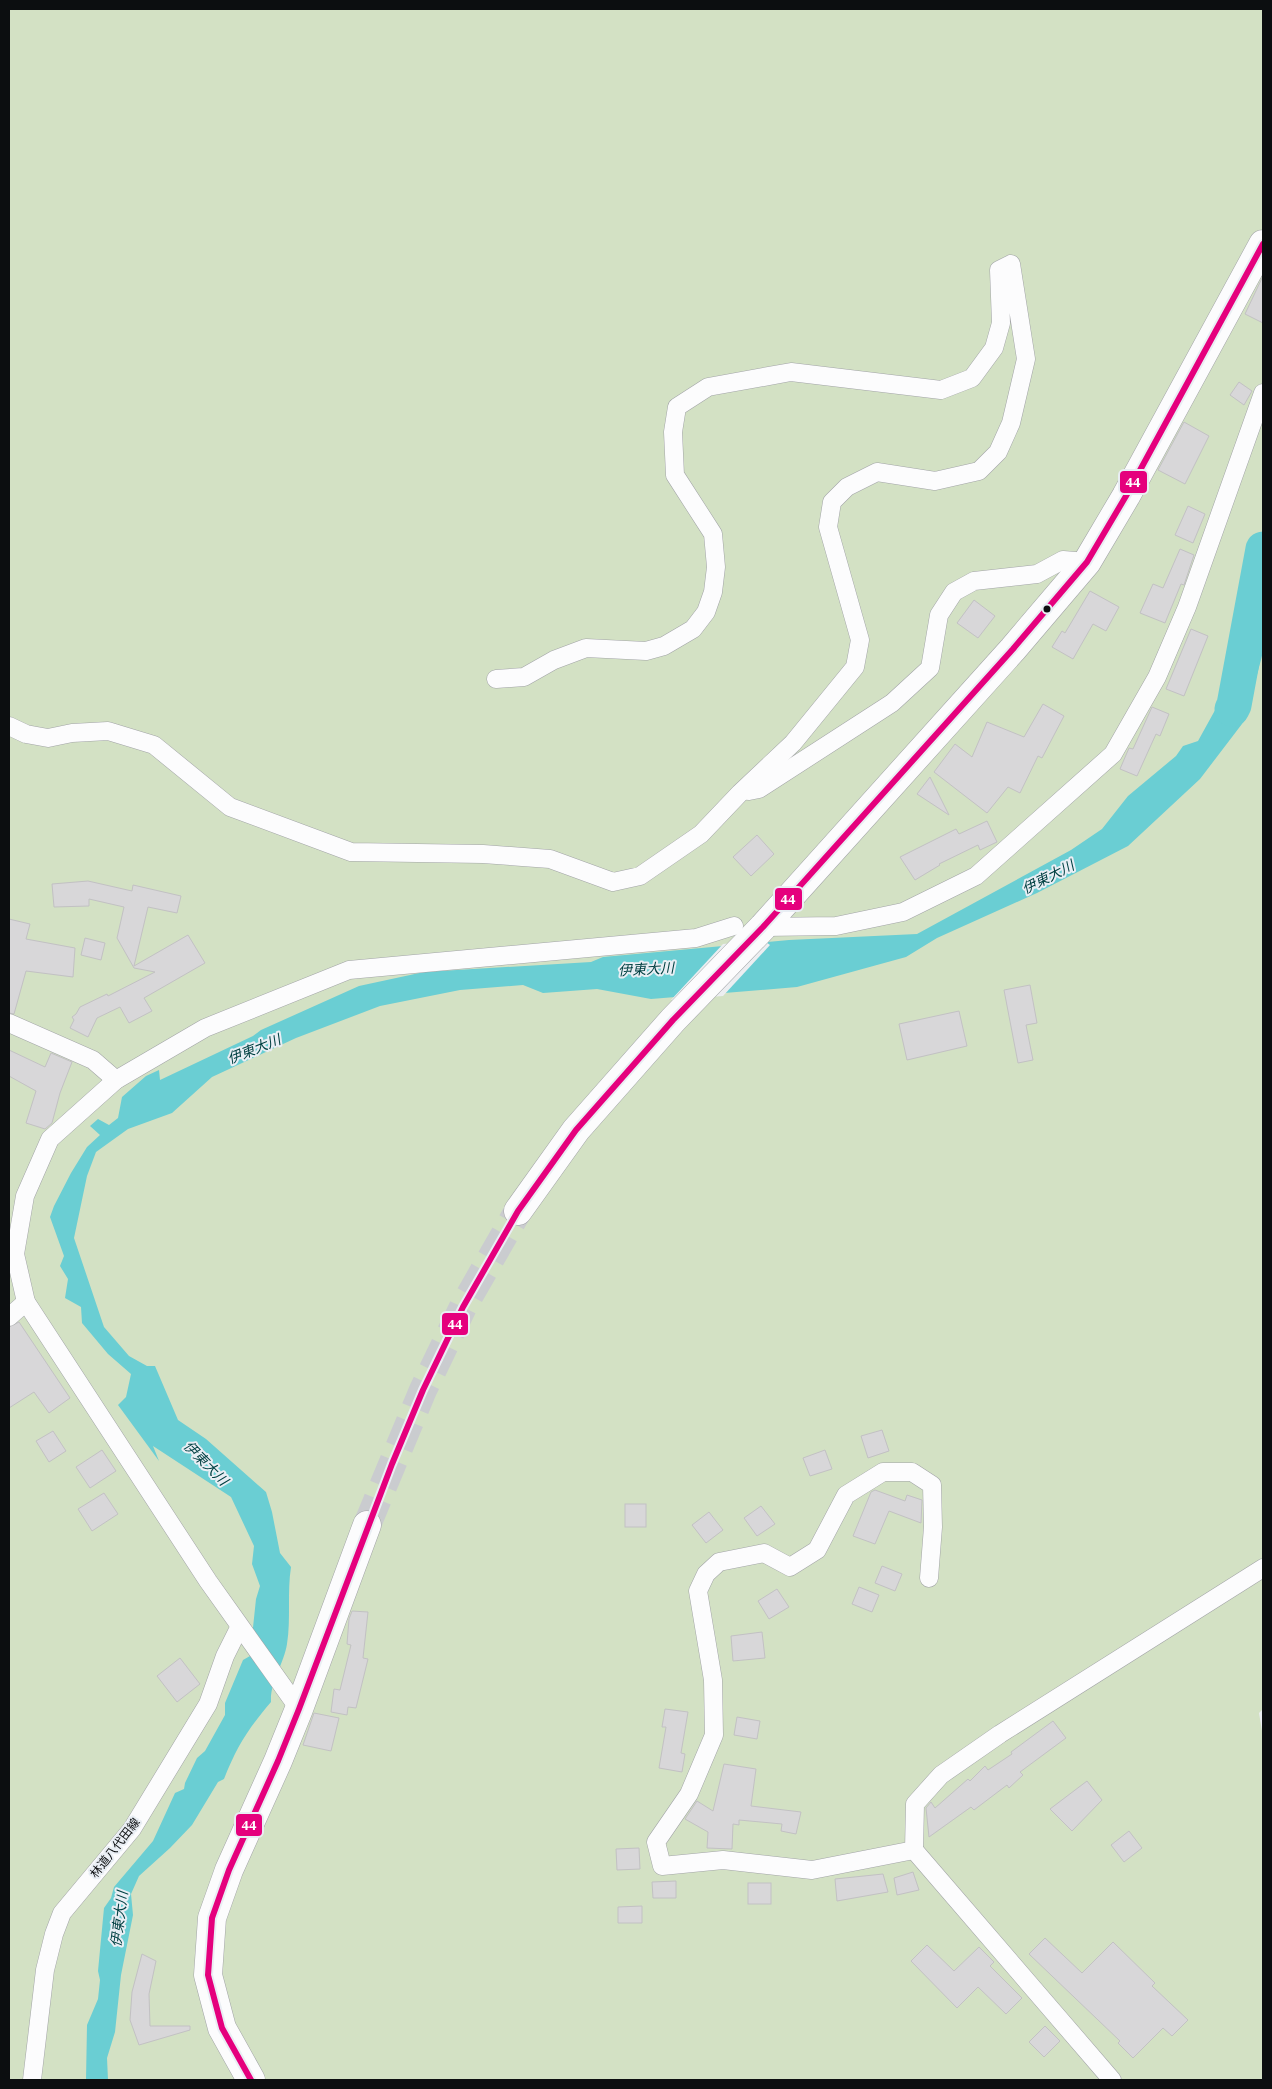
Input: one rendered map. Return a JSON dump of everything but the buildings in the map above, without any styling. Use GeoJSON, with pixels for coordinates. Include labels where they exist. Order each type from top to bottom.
{"type":"FeatureCollection","features":[{"type":"Feature","properties":{"kind":"main road"},"geometry":{"type":"LineString","coordinates":[[518,1211],[576,1130],[673,1020],[739,937],[763,928],[1013,650],[1087,562],[1126,496],[1263,244]]}},
{"type":"Feature","properties":{"kind":"main road"},"geometry":{"type":"LineString","coordinates":[[251,2080],[222,2028],[208,1975],[212,1918],[229,1870],[278,1761],[368,1526]]}},
{"type":"Feature","properties":{"kind":"street"},"geometry":{"type":"LineString","coordinates":[[9,726],[26,734],[48,738],[72,733],[108,731],[154,745],[230,807],[351,852],[483,854],[550,858],[613,882],[640,876],[701,834],[740,793],[793,743],[855,667],[860,640],[828,527],[832,502],[847,487],[877,472],[935,481],[979,471],[998,452],[1011,423],[1026,359],[1011,264],[999,270],[1001,323],[994,348],[972,378],[941,390],[791,372],[708,387],[678,407],[673,432],[675,475],[713,534],[716,567],[713,592],[706,612],[692,629],[664,646],[646,651],[586,648],[554,660],[524,677],[496,679]]}},
{"type":"Feature","properties":{"kind":"street"},"geometry":{"type":"LineString","coordinates":[[763,928],[836,926],[904,912],[976,876],[1113,754],[1157,677],[1187,607],[1263,393]]}},
{"type":"Feature","properties":{"kind":"street"},"geometry":{"type":"LineString","coordinates":[[740,793],[759,789],[892,703],[930,668],[939,616],[954,592],[974,582],[1037,574],[1063,560],[1087,562]]}},
{"type":"Feature","properties":{"kind":"street"},"geometry":{"type":"LineString","coordinates":[[299,1708],[240,1628],[26,1302],[15,1254],[24,1196],[50,1139],[116,1080],[205,1028],[349,970],[696,938],[739,937]]}},
{"type":"Feature","properties":{"kind":"street"},"geometry":{"type":"LineString","coordinates":[[9,1022],[94,1060],[116,1080]]}},
{"type":"Feature","properties":{"kind":"street"},"geometry":{"type":"LineString","coordinates":[[9,1317],[26,1302]]}},
{"type":"Feature","properties":{"kind":"street"},"geometry":{"type":"LineString","coordinates":[[914,1850],[812,1870],[723,1860],[662,1866],[656,1842],[688,1794],[714,1736],[713,1680],[698,1591],[706,1574],[719,1562],[764,1553],[790,1568],[817,1550],[846,1495],[883,1472],[912,1472],[932,1485],[933,1527],[929,1578]]}},
{"type":"Feature","properties":{"kind":"street"},"geometry":{"type":"LineString","coordinates":[[1112,2080],[914,1850],[915,1804],[941,1775],[1008,1728],[1263,1568]]}},
{"type":"Feature","properties":{"kind":"street","name":"林道八代田線"},"geometry":{"type":"LineString","coordinates":[[32,2080],[45,1970],[54,1934],[62,1913],[132,1830],[208,1704],[222,1663],[240,1628]]}},
{"type":"Feature","properties":{"kind":"green space"},"geometry":{"type":"Polygon","coordinates":[[[9,9],[1263,9],[1263,1709],[1259,1713],[1263,1737],[1263,2080],[9,2080],[9,9]]]}},
{"type":"Feature","properties":{"kind":"water"},"geometry":{"type":"Polygon","coordinates":[[[1251,578],[1263,612],[1263,652],[1245,720],[1200,779],[1128,846],[1037,893],[937,938],[906,957],[797,987],[651,999],[597,989],[543,993],[523,985],[460,990],[380,1006],[296,1038],[212,1077],[172,1113],[128,1129],[96,1152],[87,1176],[74,1238],[104,1327],[129,1356],[147,1366],[155,1366],[178,1420],[206,1439],[266,1492],[280,1553],[291,1567],[287,1644],[271,1694],[271,1702],[244,1738],[224,1779],[218,1782],[192,1825],[139,1876],[131,1894],[133,1915],[121,1975],[115,2032],[107,2058],[108,2080],[86,2080],[87,2025],[98,1999],[100,1980],[98,1971],[104,1908],[111,1898],[114,1887],[153,1841],[175,1793],[184,1789],[197,1758],[205,1751],[225,1715],[225,1703],[243,1660],[250,1656],[256,1599],[260,1586],[252,1564],[254,1546],[231,1497],[153,1446],[159,1461],[118,1405],[126,1397],[131,1374],[108,1354],[82,1323],[81,1307],[65,1298],[68,1279],[60,1266],[64,1256],[50,1217],[71,1173],[87,1147],[100,1135],[90,1126],[98,1119],[109,1125],[118,1118],[122,1097],[146,1076],[159,1070],[160,1080],[253,1036],[261,1030],[359,986],[424,972],[591,962],[603,957],[789,940],[917,934],[1071,850],[1102,829],[1128,796],[1176,756],[1183,746],[1198,741],[1251,645],[1251,578]]]}},
{"type":"Feature","properties":{"kind":"pier"},"geometry":{"type":"Polygon","coordinates":[[[763,940],[770,945],[723,996],[671,1000],[723,944],[763,940]]]}},
{"type":"Feature","properties":{"kind":"waterway","name":"伊東大川"},"geometry":{"type":"LineString","coordinates":[[1232,709],[1263,549]]}},
{"type":"Feature","properties":{"kind":"tunnel"},"geometry":{"type":"LineString","coordinates":[[367,1525],[423,1390],[463,1307],[518,1211]]}},
{"type":"Feature","properties":{"kind":"transit line","name":"44"},"geometry":{"type":"LineString","coordinates":[[251,2080],[222,2028],[208,1975],[212,1918],[229,1870],[299,1709],[392,1464],[423,1390],[463,1307],[518,1211],[576,1130],[673,1020],[763,927],[1013,649],[1087,562],[1126,496],[1263,244]]}}]}
